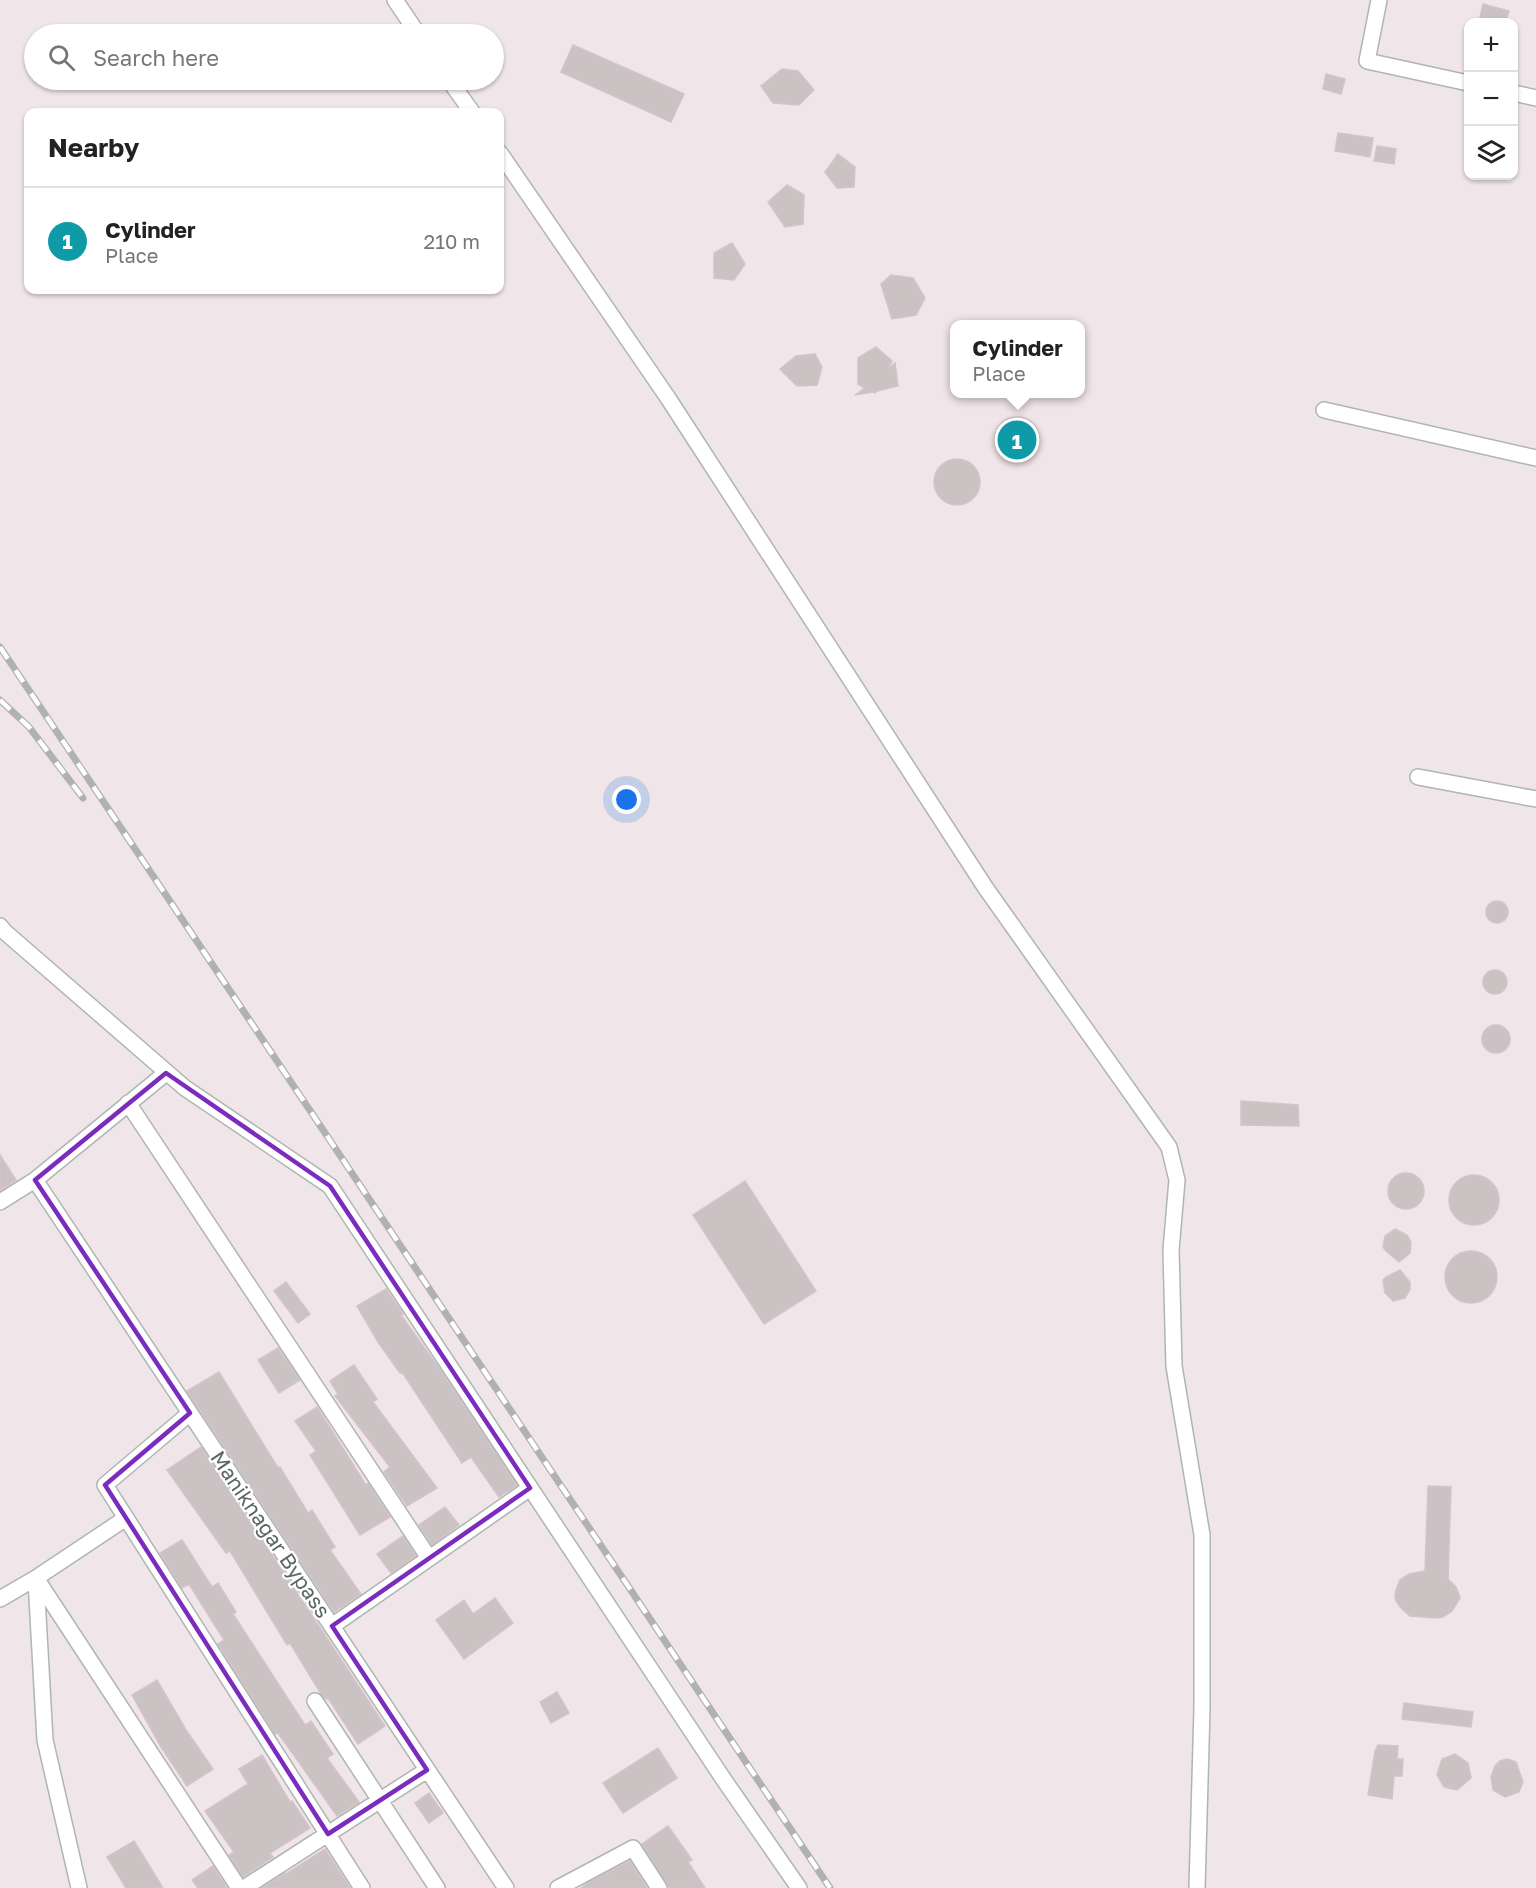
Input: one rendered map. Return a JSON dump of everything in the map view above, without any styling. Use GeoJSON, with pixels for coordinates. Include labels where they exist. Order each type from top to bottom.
{"type":"FeatureCollection","features":[{"type":"Feature","properties":{"kind":"street"},"geometry":{"type":"LineString","coordinates":[[395,0],[411,24]]}},
{"type":"Feature","properties":{"kind":"street"},"geometry":{"type":"LineString","coordinates":[[1380,0],[1368,61],[1464,82]]}},
{"type":"Feature","properties":{"kind":"street"},"geometry":{"type":"LineString","coordinates":[[456,90],[469,108]]}},
{"type":"Feature","properties":{"kind":"street"},"geometry":{"type":"LineString","coordinates":[[1518,94],[1536,98]]}},
{"type":"Feature","properties":{"kind":"street"},"geometry":{"type":"LineString","coordinates":[[504,159],[668,398],[985,887],[1169,1147],[1177,1180],[1171,1250],[1174,1366],[1202,1535],[1202,1708],[1197,1888]]}},
{"type":"Feature","properties":{"kind":"street"},"geometry":{"type":"LineString","coordinates":[[1324,410],[1536,458]]}},
{"type":"Feature","properties":{"kind":"street"},"geometry":{"type":"LineString","coordinates":[[1418,777],[1536,799]]}},
{"type":"Feature","properties":{"kind":"street"},"geometry":{"type":"LineString","coordinates":[[0,926],[185,1088],[330,1186],[722,1777],[799,1888]]}},
{"type":"Feature","properties":{"kind":"street"},"geometry":{"type":"LineString","coordinates":[[0,1202],[35,1180],[166,1073]]}},
{"type":"Feature","properties":{"kind":"street"},"geometry":{"type":"LineString","coordinates":[[128,1103],[429,1558]]}},
{"type":"Feature","properties":{"kind":"street","name":"Maniknagar Bypass"},"geometry":{"type":"LineString","coordinates":[[35,1180],[506,1888]]}},
{"type":"Feature","properties":{"kind":"street"},"geometry":{"type":"LineString","coordinates":[[190,1413],[105,1485],[362,1888]]}},
{"type":"Feature","properties":{"kind":"street"},"geometry":{"type":"LineString","coordinates":[[332,1626],[530,1488]]}},
{"type":"Feature","properties":{"kind":"street"},"geometry":{"type":"LineString","coordinates":[[0,1599],[36,1578],[126,1518]]}},
{"type":"Feature","properties":{"kind":"street"},"geometry":{"type":"LineString","coordinates":[[36,1578],[45,1740],[79,1888]]}},
{"type":"Feature","properties":{"kind":"street"},"geometry":{"type":"LineString","coordinates":[[36,1578],[239,1888]]}},
{"type":"Feature","properties":{"kind":"street"},"geometry":{"type":"LineString","coordinates":[[315,1701],[437,1888]]}},
{"type":"Feature","properties":{"kind":"street"},"geometry":{"type":"LineString","coordinates":[[244,1888],[427,1770]]}},
{"type":"Feature","properties":{"kind":"street"},"geometry":{"type":"LineString","coordinates":[[558,1888],[633,1848],[659,1888]]}},
{"type":"Feature","properties":{"kind":"highlighted area"},"geometry":{"type":"Polygon","coordinates":[[[166,1073],[330,1186],[530,1488],[332,1626],[427,1770],[328,1834],[105,1485],[190,1413],[35,1180],[166,1073]]]}},
{"type":"Feature","properties":{"kind":"building"},"geometry":{"type":"Polygon","coordinates":[[[1483,4],[1509,11],[1507,18],[1480,18],[1483,4]]]}},
{"type":"Feature","properties":{"kind":"building"},"geometry":{"type":"Polygon","coordinates":[[[573,45],[684,94],[671,122],[561,72],[573,45]]]}},
{"type":"Feature","properties":{"kind":"building"},"geometry":{"type":"Polygon","coordinates":[[[782,69],[798,71],[814,90],[799,105],[773,103],[761,86],[782,69]]]}},
{"type":"Feature","properties":{"kind":"building"},"geometry":{"type":"Polygon","coordinates":[[[1326,74],[1345,79],[1341,94],[1323,89],[1326,74]]]}},
{"type":"Feature","properties":{"kind":"building"},"geometry":{"type":"Polygon","coordinates":[[[1338,133],[1373,138],[1370,157],[1335,151],[1338,133]]]}},
{"type":"Feature","properties":{"kind":"building"},"geometry":{"type":"Polygon","coordinates":[[[1377,146],[1396,149],[1394,164],[1374,161],[1377,146]]]}},
{"type":"Feature","properties":{"kind":"building"},"geometry":{"type":"Polygon","coordinates":[[[838,154],[855,167],[854,187],[837,188],[825,172],[838,154]]]}},
{"type":"Feature","properties":{"kind":"building"},"geometry":{"type":"Polygon","coordinates":[[[787,185],[804,195],[803,224],[785,227],[768,202],[787,185]]]}},
{"type":"Feature","properties":{"kind":"building"},"geometry":{"type":"Polygon","coordinates":[[[732,243],[745,264],[734,280],[714,278],[714,253],[732,243]]]}},
{"type":"Feature","properties":{"kind":"building"},"geometry":{"type":"Polygon","coordinates":[[[891,275],[913,278],[925,298],[916,315],[892,319],[881,284],[891,275]]]}},
{"type":"Feature","properties":{"kind":"building"},"geometry":{"type":"Polygon","coordinates":[[[876,347],[892,361],[888,369],[895,363],[898,386],[875,393],[855,395],[865,388],[858,384],[858,358],[876,347]]]}},
{"type":"Feature","properties":{"kind":"building"},"geometry":{"type":"Polygon","coordinates":[[[815,354],[822,367],[817,385],[797,386],[780,369],[796,356],[815,354]]]}},
{"type":"Feature","properties":{"kind":"building"},"geometry":{"type":"Polygon","coordinates":[[[1017,417],[1033,423],[1039,439],[1033,455],[1017,461],[1001,455],[995,439],[1001,423],[1017,417]]]}},
{"type":"Feature","properties":{"kind":"building"},"geometry":{"type":"Polygon","coordinates":[[[957,459],[973,466],[980,482],[973,498],[957,505],[941,498],[934,482],[941,466],[957,459]]]}},
{"type":"Feature","properties":{"kind":"building"},"geometry":{"type":"Polygon","coordinates":[[[1497,901],[1505,904],[1508,912],[1505,920],[1497,923],[1489,920],[1486,912],[1489,904],[1497,901]]]}},
{"type":"Feature","properties":{"kind":"building"},"geometry":{"type":"Polygon","coordinates":[[[1495,970],[1503,974],[1507,982],[1503,990],[1495,994],[1487,990],[1483,982],[1487,974],[1495,970]]]}},
{"type":"Feature","properties":{"kind":"building"},"geometry":{"type":"Polygon","coordinates":[[[1496,1025],[1506,1029],[1510,1039],[1506,1049],[1496,1053],[1486,1049],[1482,1039],[1486,1029],[1496,1025]]]}},
{"type":"Feature","properties":{"kind":"building"},"geometry":{"type":"Polygon","coordinates":[[[1241,1101],[1298,1105],[1299,1126],[1241,1125],[1241,1101]]]}},
{"type":"Feature","properties":{"kind":"building"},"geometry":{"type":"Polygon","coordinates":[[[0,1155],[16,1180],[0,1190],[0,1155]]]}},
{"type":"Feature","properties":{"kind":"building"},"geometry":{"type":"Polygon","coordinates":[[[1406,1173],[1419,1178],[1424,1191],[1419,1204],[1406,1209],[1393,1204],[1388,1191],[1393,1178],[1406,1173]]]}},
{"type":"Feature","properties":{"kind":"building"},"geometry":{"type":"Polygon","coordinates":[[[1469,1175],[1479,1175],[1492,1182],[1499,1195],[1499,1205],[1492,1218],[1479,1225],[1469,1225],[1460,1221],[1453,1214],[1449,1205],[1449,1195],[1453,1186],[1460,1179],[1469,1175]]]}},
{"type":"Feature","properties":{"kind":"building"},"geometry":{"type":"Polygon","coordinates":[[[745,1181],[816,1291],[764,1324],[693,1215],[745,1181]]]}},
{"type":"Feature","properties":{"kind":"building"},"geometry":{"type":"Polygon","coordinates":[[[1395,1229],[1407,1235],[1411,1242],[1410,1253],[1399,1262],[1383,1247],[1385,1236],[1395,1229]]]}},
{"type":"Feature","properties":{"kind":"building"},"geometry":{"type":"Polygon","coordinates":[[[1471,1251],[1481,1253],[1489,1259],[1495,1267],[1497,1277],[1495,1287],[1489,1295],[1481,1301],[1471,1303],[1461,1301],[1453,1295],[1447,1287],[1445,1277],[1447,1267],[1453,1259],[1461,1253],[1471,1251]]]}},
{"type":"Feature","properties":{"kind":"building"},"geometry":{"type":"Polygon","coordinates":[[[1400,1270],[1410,1282],[1410,1289],[1405,1298],[1393,1301],[1385,1293],[1383,1280],[1400,1270]]]}},
{"type":"Feature","properties":{"kind":"building"},"geometry":{"type":"Polygon","coordinates":[[[286,1282],[310,1314],[298,1323],[274,1291],[286,1282]]]}},
{"type":"Feature","properties":{"kind":"building"},"geometry":{"type":"Polygon","coordinates":[[[386,1289],[403,1314],[401,1315],[517,1485],[499,1497],[471,1457],[462,1463],[402,1372],[400,1373],[378,1342],[357,1306],[386,1289]]]}},
{"type":"Feature","properties":{"kind":"building"},"geometry":{"type":"Polygon","coordinates":[[[278,1348],[300,1380],[279,1393],[258,1360],[278,1348]]]}},
{"type":"Feature","properties":{"kind":"building"},"geometry":{"type":"Polygon","coordinates":[[[354,1365],[377,1399],[373,1402],[437,1488],[407,1506],[384,1472],[390,1467],[335,1396],[338,1394],[330,1381],[354,1365]]]}},
{"type":"Feature","properties":{"kind":"building"},"geometry":{"type":"Polygon","coordinates":[[[219,1372],[308,1513],[312,1510],[335,1547],[330,1550],[361,1594],[334,1612],[187,1391],[219,1372]]]}},
{"type":"Feature","properties":{"kind":"building"},"geometry":{"type":"Polygon","coordinates":[[[317,1407],[366,1485],[368,1483],[390,1517],[360,1535],[310,1455],[316,1451],[295,1421],[317,1407]]]}},
{"type":"Feature","properties":{"kind":"building"},"geometry":{"type":"Polygon","coordinates":[[[201,1447],[385,1726],[358,1744],[328,1698],[326,1699],[321,1694],[290,1643],[287,1645],[230,1551],[226,1553],[167,1470],[201,1447]]]}},
{"type":"Feature","properties":{"kind":"building"},"geometry":{"type":"Polygon","coordinates":[[[1428,1486],[1451,1487],[1448,1579],[1456,1587],[1460,1598],[1452,1611],[1437,1618],[1410,1616],[1396,1601],[1395,1595],[1400,1580],[1409,1574],[1425,1571],[1428,1486]]]}},
{"type":"Feature","properties":{"kind":"building"},"geometry":{"type":"Polygon","coordinates":[[[445,1507],[459,1525],[432,1545],[419,1525],[445,1507]]]}},
{"type":"Feature","properties":{"kind":"building"},"geometry":{"type":"Polygon","coordinates":[[[403,1536],[416,1556],[391,1573],[377,1554],[403,1536]]]}},
{"type":"Feature","properties":{"kind":"building"},"geometry":{"type":"Polygon","coordinates":[[[182,1540],[212,1587],[218,1583],[236,1612],[233,1614],[305,1725],[311,1721],[333,1754],[327,1758],[359,1802],[337,1816],[278,1733],[275,1734],[218,1644],[224,1640],[189,1584],[182,1588],[160,1553],[182,1540]]]}},
{"type":"Feature","properties":{"kind":"building"},"geometry":{"type":"Polygon","coordinates":[[[495,1598],[513,1623],[464,1659],[436,1620],[464,1600],[473,1614],[495,1598]]]}},
{"type":"Feature","properties":{"kind":"building"},"geometry":{"type":"Polygon","coordinates":[[[157,1680],[186,1730],[213,1769],[187,1786],[161,1747],[132,1695],[157,1680]]]}},
{"type":"Feature","properties":{"kind":"building"},"geometry":{"type":"Polygon","coordinates":[[[557,1692],[569,1713],[551,1723],[540,1702],[557,1692]]]}},
{"type":"Feature","properties":{"kind":"building"},"geometry":{"type":"Polygon","coordinates":[[[1404,1703],[1473,1712],[1471,1727],[1402,1719],[1404,1703]]]}},
{"type":"Feature","properties":{"kind":"building"},"geometry":{"type":"Polygon","coordinates":[[[1378,1745],[1398,1746],[1397,1759],[1403,1759],[1402,1776],[1394,1776],[1392,1799],[1368,1795],[1378,1745]]]}},
{"type":"Feature","properties":{"kind":"building"},"geometry":{"type":"Polygon","coordinates":[[[658,1748],[677,1778],[623,1813],[603,1783],[658,1748]]]}},
{"type":"Feature","properties":{"kind":"building"},"geometry":{"type":"Polygon","coordinates":[[[1455,1754],[1468,1763],[1471,1778],[1457,1790],[1444,1787],[1437,1775],[1442,1759],[1455,1754]]]}},
{"type":"Feature","properties":{"kind":"building"},"geometry":{"type":"Polygon","coordinates":[[[262,1755],[290,1802],[292,1801],[310,1828],[270,1853],[273,1857],[243,1877],[229,1855],[234,1852],[205,1811],[248,1784],[239,1769],[262,1755]]]}},
{"type":"Feature","properties":{"kind":"building"},"geometry":{"type":"Polygon","coordinates":[[[1507,1759],[1516,1762],[1523,1782],[1519,1792],[1505,1797],[1493,1790],[1491,1777],[1495,1766],[1507,1759]]]}},
{"type":"Feature","properties":{"kind":"building"},"geometry":{"type":"Polygon","coordinates":[[[429,1793],[443,1813],[429,1823],[415,1803],[429,1793]]]}},
{"type":"Feature","properties":{"kind":"building"},"geometry":{"type":"Polygon","coordinates":[[[668,1826],[692,1860],[688,1862],[705,1888],[669,1888],[642,1844],[668,1826]]]}},
{"type":"Feature","properties":{"kind":"building"},"geometry":{"type":"Polygon","coordinates":[[[134,1841],[163,1888],[126,1888],[107,1857],[134,1841]]]}},
{"type":"Feature","properties":{"kind":"building"},"geometry":{"type":"Polygon","coordinates":[[[325,1849],[350,1888],[262,1888],[286,1874],[325,1849]]]}},
{"type":"Feature","properties":{"kind":"building"},"geometry":{"type":"Polygon","coordinates":[[[630,1861],[647,1888],[581,1888],[591,1881],[630,1861]]]}},
{"type":"Feature","properties":{"kind":"building"},"geometry":{"type":"Polygon","coordinates":[[[213,1866],[227,1888],[198,1888],[192,1880],[213,1866]]]}},
{"type":"Feature","properties":{"kind":"railway"},"geometry":{"type":"LineString","coordinates":[[0,647],[830,1888]]}},
{"type":"Feature","properties":{"kind":"railway"},"geometry":{"type":"LineString","coordinates":[[0,700],[29,727],[83,798]]}},
{"type":"Feature","properties":{"kind":"place","name":"Cylinder"},"geometry":{"type":"Point","coordinates":[1017,440]}}]}
